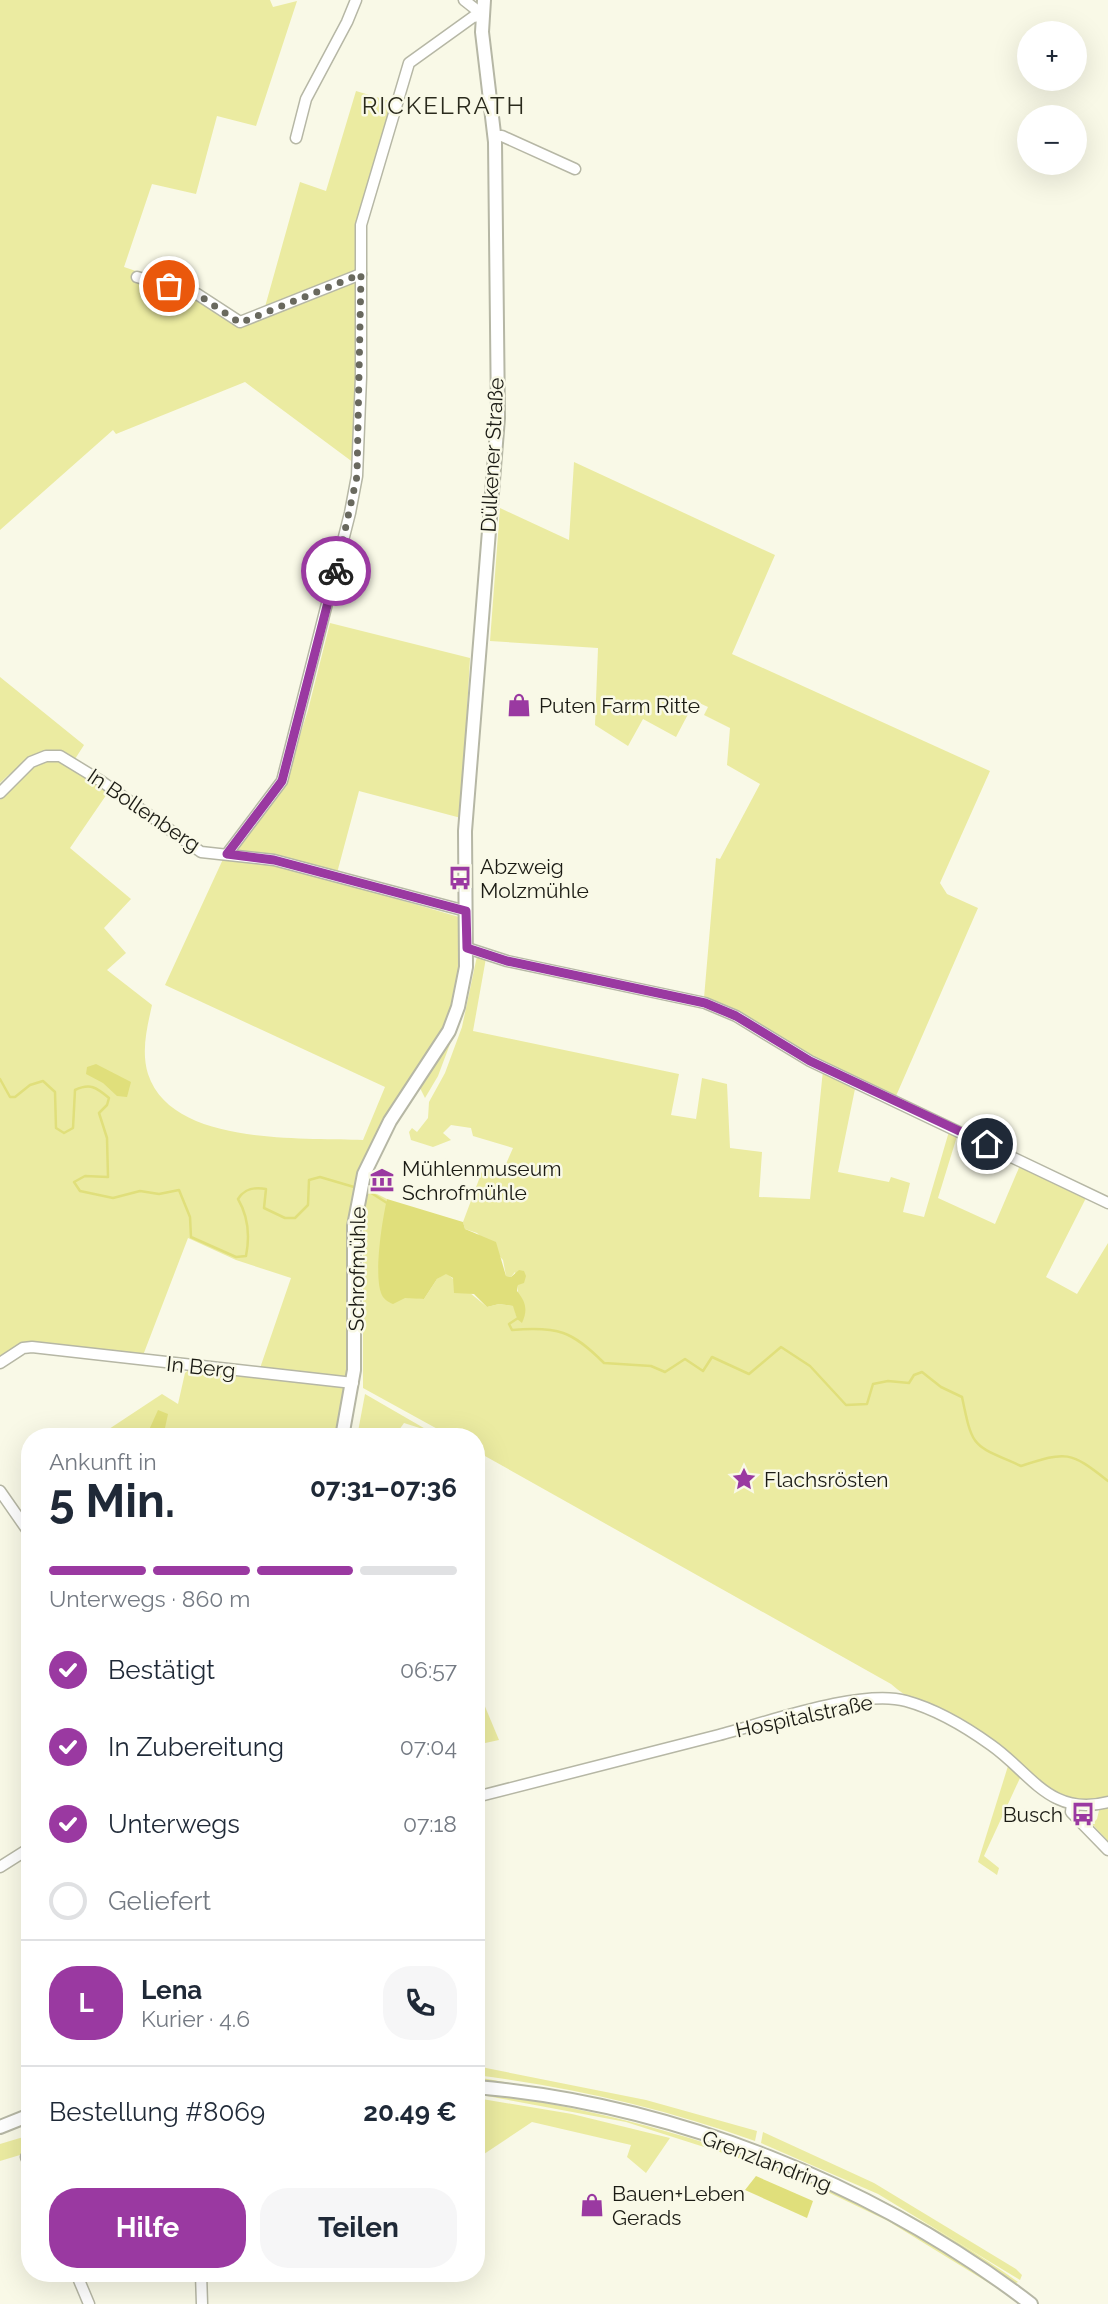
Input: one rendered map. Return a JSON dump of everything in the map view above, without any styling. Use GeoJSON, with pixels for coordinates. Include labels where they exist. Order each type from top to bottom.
{"type":"FeatureCollection","features":[{"type":"Feature","properties":{"kind":"main road","name":"Dülkener Straße"},"geometry":{"type":"LineString","coordinates":[[467,948],[464,831],[498,418],[495,136],[482,15],[484,0]]}},
{"type":"Feature","properties":{"kind":"main road","name":"Schrofmühle"},"geometry":{"type":"LineString","coordinates":[[352,1383],[357,1313],[357,1204],[376,1145],[449,1031],[463,988],[467,948]]}},
{"type":"Feature","properties":{"kind":"main road"},"geometry":{"type":"LineString","coordinates":[[344,1428],[352,1383]]}},
{"type":"Feature","properties":{"kind":"main road","name":"Grenzlandring"},"geometry":{"type":"LineString","coordinates":[[485,2088],[533,2094],[629,2114],[724,2142],[779,2162],[897,2218],[996,2278],[1031,2304]]}},
{"type":"Feature","properties":{"kind":"main road"},"geometry":{"type":"LineString","coordinates":[[0,2127],[21,2119]]}},
{"type":"Feature","properties":{"kind":"street"},"geometry":{"type":"LineString","coordinates":[[296,138],[306,99],[356,0]]}},
{"type":"Feature","properties":{"kind":"street"},"geometry":{"type":"LineString","coordinates":[[464,0],[482,15]]}},
{"type":"Feature","properties":{"kind":"street"},"geometry":{"type":"LineString","coordinates":[[227,854],[282,781],[351,513],[357,476],[361,225],[409,63],[473,17],[482,15]]}},
{"type":"Feature","properties":{"kind":"street"},"geometry":{"type":"LineString","coordinates":[[495,136],[502,136],[575,169]]}},
{"type":"Feature","properties":{"kind":"street"},"geometry":{"type":"LineString","coordinates":[[136,277],[197,294],[240,323],[361,274]]}},
{"type":"Feature","properties":{"kind":"street","name":"In Bollenberg"},"geometry":{"type":"LineString","coordinates":[[0,793],[31,762],[46,756],[60,756],[101,781],[201,852],[274,860],[466,911]]}},
{"type":"Feature","properties":{"kind":"street"},"geometry":{"type":"LineString","coordinates":[[467,948],[507,961],[705,1003],[736,1016],[810,1061],[1108,1203]]}},
{"type":"Feature","properties":{"kind":"street","name":"In Berg"},"geometry":{"type":"LineString","coordinates":[[0,1363],[23,1348],[33,1348],[352,1383]]}},
{"type":"Feature","properties":{"kind":"street"},"geometry":{"type":"LineString","coordinates":[[0,1490],[21,1521]]}},
{"type":"Feature","properties":{"kind":"street","name":"Hospitalstraße"},"geometry":{"type":"LineString","coordinates":[[485,1795],[810,1711],[885,1699],[904,1700],[973,1733],[994,1746],[1040,1789],[1055,1799],[1092,1806],[1108,1802]]}},
{"type":"Feature","properties":{"kind":"street"},"geometry":{"type":"LineString","coordinates":[[1072,1804],[1071,1812],[1108,1850]]}},
{"type":"Feature","properties":{"kind":"street"},"geometry":{"type":"LineString","coordinates":[[1087,1827],[1092,1806]]}},
{"type":"Feature","properties":{"kind":"street"},"geometry":{"type":"LineString","coordinates":[[0,1867],[21,1854]]}},
{"type":"Feature","properties":{"kind":"street"},"geometry":{"type":"LineString","coordinates":[[80,2282],[89,2304]]}},
{"type":"Feature","properties":{"kind":"street"},"geometry":{"type":"LineString","coordinates":[[201,2282],[202,2304]]}},
{"type":"Feature","properties":{"kind":"green space"},"geometry":{"type":"Polygon","coordinates":[[[0,0],[270,0],[273,7],[297,1],[256,126],[217,116],[196,194],[152,184],[124,267],[195,291],[240,321],[263,314],[300,182],[326,191],[356,91],[393,102],[359,225],[354,463],[245,382],[116,434],[113,430],[0,530],[0,0]]]}},
{"type":"Feature","properties":{"kind":"green space"},"geometry":{"type":"Polygon","coordinates":[[[574,462],[775,555],[732,654],[990,771],[940,883],[947,894],[978,908],[896,1096],[814,1058],[704,998],[716,858],[720,859],[760,784],[727,765],[730,728],[704,715],[708,707],[695,701],[676,737],[643,719],[628,746],[595,725],[598,648],[490,641],[500,508],[569,540],[574,462]]]}},
{"type":"Feature","properties":{"kind":"green space"},"geometry":{"type":"Polygon","coordinates":[[[330,623],[470,658],[461,818],[359,791],[337,873],[238,851],[236,846],[285,783],[308,710],[330,623]]]}},
{"type":"Feature","properties":{"kind":"green space"},"geometry":{"type":"Polygon","coordinates":[[[0,677],[84,745],[75,759],[53,755],[34,758],[0,783],[0,677]]]}},
{"type":"Feature","properties":{"kind":"green space"},"geometry":{"type":"Polygon","coordinates":[[[58,759],[109,791],[70,848],[131,899],[104,928],[126,953],[107,970],[152,1005],[145,1048],[148,1074],[162,1098],[183,1115],[211,1126],[242,1133],[307,1139],[363,1140],[385,1087],[165,985],[224,857],[273,863],[459,917],[463,965],[451,1018],[396,1101],[360,1170],[351,1370],[346,1380],[259,1371],[291,1278],[236,1260],[188,1238],[142,1358],[24,1344],[0,1360],[0,800],[32,768],[40,763],[58,759]]]}},
{"type":"Feature","properties":{"kind":"green space"},"geometry":{"type":"Polygon","coordinates":[[[477,956],[486,958],[473,1031],[679,1074],[671,1115],[696,1119],[702,1078],[727,1084],[730,1148],[762,1152],[759,1197],[810,1199],[823,1070],[856,1084],[838,1172],[889,1182],[891,1177],[910,1183],[903,1212],[924,1217],[950,1128],[958,1133],[938,1198],[995,1224],[1021,1163],[1087,1196],[1046,1277],[1077,1294],[1108,1243],[1108,1841],[1092,1824],[1097,1819],[1101,1802],[1077,1801],[1063,1797],[986,1738],[916,1702],[891,1684],[485,1456],[485,1428],[436,1428],[363,1388],[363,1223],[367,1189],[387,1199],[379,1268],[381,1293],[424,1299],[437,1279],[446,1273],[487,1307],[499,1304],[514,1306],[517,1319],[518,1285],[515,1272],[511,1277],[506,1276],[503,1260],[477,1233],[465,1229],[463,1222],[484,1166],[502,1173],[513,1148],[473,1136],[471,1128],[451,1125],[443,1133],[451,1140],[433,1147],[411,1140],[409,1132],[412,1128],[417,1132],[428,1118],[429,1102],[445,1073],[462,1027],[477,956]]]}},
{"type":"Feature","properties":{"kind":"green space"},"geometry":{"type":"Polygon","coordinates":[[[453,1036],[438,1076],[425,1098],[420,1088],[453,1036]]]}},
{"type":"Feature","properties":{"kind":"green space"},"geometry":{"type":"Polygon","coordinates":[[[191,1368],[343,1385],[347,1388],[340,1428],[111,1428],[162,1394],[178,1404],[185,1373],[191,1368]]]}},
{"type":"Feature","properties":{"kind":"green space"},"geometry":{"type":"Polygon","coordinates":[[[365,1394],[424,1428],[404,1423],[400,1428],[359,1428],[365,1394]]]}},
{"type":"Feature","properties":{"kind":"green space"},"geometry":{"type":"Polygon","coordinates":[[[485,1707],[499,1740],[485,1743],[485,1707]]]}},
{"type":"Feature","properties":{"kind":"green space"},"geometry":{"type":"Polygon","coordinates":[[[1008,1766],[1020,1778],[984,1856],[999,1868],[997,1875],[978,1862],[1008,1766]]]}},
{"type":"Feature","properties":{"kind":"green space"},"geometry":{"type":"Polygon","coordinates":[[[485,2068],[646,2100],[757,2131],[755,2141],[686,2118],[547,2086],[485,2076],[485,2068]]]}},
{"type":"Feature","properties":{"kind":"green space"},"geometry":{"type":"Polygon","coordinates":[[[485,2079],[622,2103],[752,2143],[485,2083],[485,2079]]]}},
{"type":"Feature","properties":{"kind":"green space"},"geometry":{"type":"Polygon","coordinates":[[[485,2093],[547,2103],[649,2126],[751,2158],[751,2162],[626,2122],[485,2096],[485,2093]]]}},
{"type":"Feature","properties":{"kind":"green space"},"geometry":{"type":"Polygon","coordinates":[[[485,2100],[572,2114],[670,2138],[646,2173],[627,2157],[631,2145],[532,2122],[485,2153],[485,2100]]]}},
{"type":"Feature","properties":{"kind":"green space"},"geometry":{"type":"Polygon","coordinates":[[[763,2132],[874,2183],[1016,2269],[1022,2275],[1020,2280],[878,2194],[761,2143],[763,2132]]]}},
{"type":"Feature","properties":{"kind":"green space"},"geometry":{"type":"Polygon","coordinates":[[[21,2138],[21,2155],[0,2161],[0,2144],[21,2138]]]}},
{"type":"Feature","properties":{"kind":"green space"},"geometry":{"type":"Polygon","coordinates":[[[761,2146],[894,2206],[988,2261],[1018,2282],[1014,2284],[958,2248],[763,2152],[761,2146]]]}},
{"type":"Feature","properties":{"kind":"green space"},"geometry":{"type":"Polygon","coordinates":[[[760,2160],[896,2224],[1023,2304],[888,2221],[813,2185],[757,2163],[760,2160]]]}},
{"type":"Feature","properties":{"kind":"shaded area"},"geometry":{"type":"Polygon","coordinates":[[[96,1064],[131,1082],[127,1097],[117,1096],[103,1083],[86,1074],[87,1067],[96,1064]]]}},
{"type":"Feature","properties":{"kind":"shaded area"},"geometry":{"type":"Polygon","coordinates":[[[387,1199],[463,1222],[465,1229],[496,1242],[506,1276],[511,1277],[519,1270],[524,1271],[526,1276],[524,1283],[518,1285],[517,1291],[525,1306],[522,1323],[517,1319],[513,1306],[499,1304],[487,1307],[474,1294],[454,1293],[453,1278],[446,1274],[437,1279],[424,1299],[405,1298],[393,1304],[386,1300],[381,1293],[378,1273],[387,1199]]]}},
{"type":"Feature","properties":{"kind":"shaded area"},"geometry":{"type":"Polygon","coordinates":[[[158,1410],[168,1414],[165,1428],[150,1428],[158,1410]]]}},
{"type":"Feature","properties":{"kind":"shaded area"},"geometry":{"type":"Polygon","coordinates":[[[756,2176],[813,2201],[807,2218],[745,2190],[756,2176]]]}},
{"type":"Feature","properties":{"kind":"waterway"},"geometry":{"type":"LineString","coordinates":[[0,1079],[10,1097],[15,1097],[30,1085],[43,1081],[55,1092],[56,1128],[64,1133],[73,1128],[75,1090],[89,1087],[104,1094],[109,1098],[107,1105],[99,1113],[107,1138],[108,1177],[85,1176],[74,1182],[80,1191],[113,1198],[140,1191],[159,1194],[179,1190],[190,1217],[191,1237],[236,1257],[246,1256],[247,1226],[238,1199],[247,1190],[266,1189],[264,1208],[285,1218],[295,1218],[308,1205],[309,1180],[320,1177],[354,1187]]}},
{"type":"Feature","properties":{"kind":"waterway"},"geometry":{"type":"LineString","coordinates":[[368,1191],[387,1203]]}},
{"type":"Feature","properties":{"kind":"waterway"},"geometry":{"type":"LineString","coordinates":[[518,1318],[509,1324],[512,1330],[553,1330],[573,1337],[604,1363],[651,1366],[665,1372],[685,1359],[703,1371],[712,1357],[749,1374],[781,1347],[810,1366],[846,1405],[867,1404],[873,1384],[888,1381],[909,1383],[914,1375],[922,1372],[941,1387],[962,1397],[969,1427],[977,1443],[984,1448],[1021,1466],[1059,1456],[1076,1459],[1108,1481]]}},
{"type":"Feature","properties":{"kind":"way so far"},"geometry":{"type":"LineString","coordinates":[[169,286],[197,294],[240,323],[361,274],[357,476],[351,513],[336,571]]}},
{"type":"Feature","properties":{"kind":"place","name":"Puten Farm Ritte"},"geometry":{"type":"Point","coordinates":[519,705]}},
{"type":"Feature","properties":{"kind":"place","name":"Abzweig Molzmühle"},"geometry":{"type":"Point","coordinates":[460,878]}},
{"type":"Feature","properties":{"kind":"place","name":"Mühlenmuseum Schrofmühle"},"geometry":{"type":"Point","coordinates":[382,1180]}},
{"type":"Feature","properties":{"kind":"place","name":"Flachsrösten"},"geometry":{"type":"Point","coordinates":[744,1479]}},
{"type":"Feature","properties":{"kind":"place","name":"Busch"},"geometry":{"type":"Point","coordinates":[1083,1814]}},
{"type":"Feature","properties":{"kind":"place","name":"Bauen+Leben Gerads"},"geometry":{"type":"Point","coordinates":[592,2205]}},
{"type":"Feature","properties":{"kind":"district","name":"RICKELRATH"},"geometry":{"type":"Point","coordinates":[444,105]}},
{"type":"Feature","properties":{"kind":"route"},"geometry":{"type":"LineString","coordinates":[[336,571],[289,764],[282,781],[227,854],[274,860],[466,911],[467,948],[507,961],[705,1003],[736,1016],[810,1061],[987,1144]]}}]}
